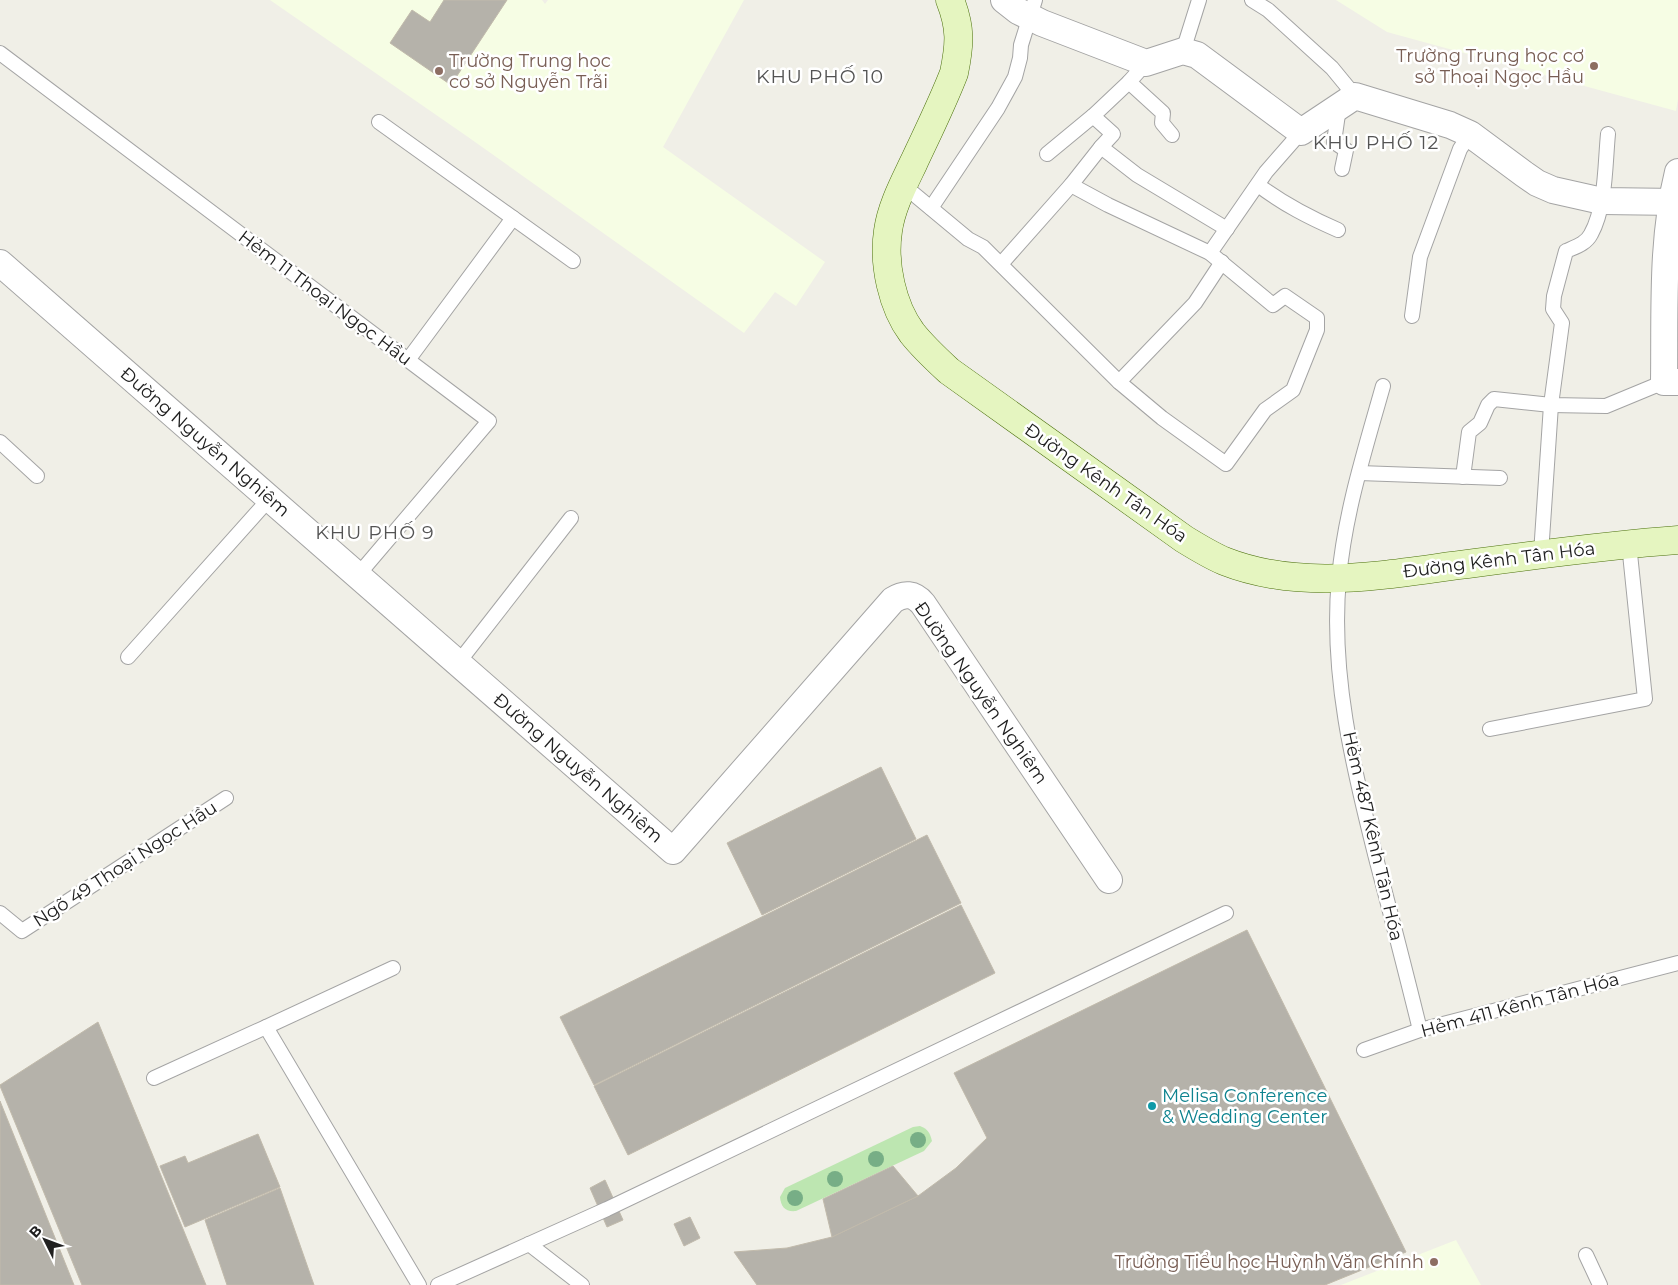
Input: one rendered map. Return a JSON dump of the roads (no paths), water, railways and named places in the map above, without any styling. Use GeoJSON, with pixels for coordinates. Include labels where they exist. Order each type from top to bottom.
{"type":"FeatureCollection","features":[{"type":"Feature","properties":{"kind":"street","name":"Đường Kênh Tân Hóa"},"geometry":{"type":"LineString","coordinates":[[950,0],[959,30],[954,74],[895,206],[888,231],[887,256],[890,285],[899,310],[911,332],[927,351],[949,371],[1203,551],[1238,566],[1271,574],[1339,580],[1541,554],[1678,540]]}},
{"type":"Feature","properties":{"kind":"street"},"geometry":{"type":"LineString","coordinates":[[1004,0],[1018,11],[1032,8],[1138,73],[1183,52],[1197,55],[1301,132],[1347,101],[1450,125],[1470,134],[1537,183],[1553,190],[1602,201],[1674,202]]}},
{"type":"Feature","properties":{"kind":"street"},"geometry":{"type":"LineString","coordinates":[[1671,382],[1665,259],[1678,172]]}},
{"type":"Feature","properties":{"kind":"street","name":"Đường Nguyễn Nghiêm"},"geometry":{"type":"LineString","coordinates":[[0,263],[673,851],[893,600],[905,594],[913,596],[923,604],[1109,880]]}},
{"type":"Feature","properties":{"kind":"lane"},"geometry":{"type":"LineString","coordinates":[[1183,52],[1199,0]]}},
{"type":"Feature","properties":{"kind":"lane"},"geometry":{"type":"LineString","coordinates":[[1252,0],[1268,10],[1332,68],[1347,101],[1334,142],[1346,150],[1342,169]]}},
{"type":"Feature","properties":{"kind":"lane"},"geometry":{"type":"LineString","coordinates":[[931,208],[998,108],[1014,77],[1032,8]]}},
{"type":"Feature","properties":{"kind":"lane","name":"Hẻm 11 Thoại Ngọc Hầu"},"geometry":{"type":"LineString","coordinates":[[0,53],[489,421],[358,575]]}},
{"type":"Feature","properties":{"kind":"lane"},"geometry":{"type":"LineString","coordinates":[[1047,154],[1093,116],[1138,73],[1163,113],[1162,123],[1172,135]]}},
{"type":"Feature","properties":{"kind":"lane"},"geometry":{"type":"LineString","coordinates":[[1001,264],[1113,134],[1093,116]]}},
{"type":"Feature","properties":{"kind":"lane"},"geometry":{"type":"LineString","coordinates":[[379,122],[573,261]]}},
{"type":"Feature","properties":{"kind":"lane"},"geometry":{"type":"LineString","coordinates":[[1210,253],[1266,172],[1301,132]]}},
{"type":"Feature","properties":{"kind":"lane"},"geometry":{"type":"LineString","coordinates":[[1412,316],[1420,257],[1460,149],[1470,134]]}},
{"type":"Feature","properties":{"kind":"lane"},"geometry":{"type":"LineString","coordinates":[[1541,554],[1551,405],[1562,323],[1553,309],[1556,288],[1566,251],[1582,245],[1591,235],[1602,201],[1608,134]]}},
{"type":"Feature","properties":{"kind":"lane"},"geometry":{"type":"LineString","coordinates":[[1101,147],[1137,175],[1227,229]]}},
{"type":"Feature","properties":{"kind":"lane"},"geometry":{"type":"LineString","coordinates":[[903,186],[968,239],[984,247],[1119,382],[1162,418],[1226,464],[1265,410],[1293,390],[1317,330],[1316,318],[1284,296],[1273,305],[1210,253],[1108,205],[1071,185]]}},
{"type":"Feature","properties":{"kind":"lane"},"geometry":{"type":"LineString","coordinates":[[1258,185],[1281,202],[1302,214],[1338,230]]}},
{"type":"Feature","properties":{"kind":"lane"},"geometry":{"type":"LineString","coordinates":[[408,360],[513,218]]}},
{"type":"Feature","properties":{"kind":"lane"},"geometry":{"type":"LineString","coordinates":[[1119,382],[1195,303],[1222,262]]}},
{"type":"Feature","properties":{"kind":"lane"},"geometry":{"type":"LineString","coordinates":[[1464,477],[1469,432],[1480,423],[1488,405],[1494,399],[1551,405],[1606,406],[1671,382]]}},
{"type":"Feature","properties":{"kind":"lane","name":"Hẻm 487 Kênh Tân Hóa"},"geometry":{"type":"LineString","coordinates":[[1383,386],[1344,532],[1339,580],[1337,638],[1354,768],[1420,1030]]}},
{"type":"Feature","properties":{"kind":"lane"},"geometry":{"type":"LineString","coordinates":[[0,442],[37,476]]}},
{"type":"Feature","properties":{"kind":"lane"},"geometry":{"type":"LineString","coordinates":[[1359,473],[1500,478]]}},
{"type":"Feature","properties":{"kind":"lane"},"geometry":{"type":"LineString","coordinates":[[128,657],[270,498]]}},
{"type":"Feature","properties":{"kind":"lane"},"geometry":{"type":"LineString","coordinates":[[458,663],[570,518]]}},
{"type":"Feature","properties":{"kind":"lane"},"geometry":{"type":"LineString","coordinates":[[1490,730],[1645,700],[1629,544]]}},
{"type":"Feature","properties":{"kind":"lane","name":"Ngõ 49 Thoại Ngọc Hầu"},"geometry":{"type":"LineString","coordinates":[[0,913],[22,931],[226,798]]}},
{"type":"Feature","properties":{"kind":"lane"},"geometry":{"type":"LineString","coordinates":[[438,1285],[607,1209],[1226,913]]}},
{"type":"Feature","properties":{"kind":"lane","name":"Hẻm 411 Kênh Tân Hóa"},"geometry":{"type":"LineString","coordinates":[[1364,1050],[1420,1030],[1678,963]]}},
{"type":"Feature","properties":{"kind":"lane"},"geometry":{"type":"LineString","coordinates":[[154,1078],[393,968]]}},
{"type":"Feature","properties":{"kind":"lane"},"geometry":{"type":"LineString","coordinates":[[266,1027],[419,1285]]}},
{"type":"Feature","properties":{"kind":"lane"},"geometry":{"type":"LineString","coordinates":[[529,1244],[582,1285]]}},
{"type":"Feature","properties":{"kind":"lane"},"geometry":{"type":"LineString","coordinates":[[1586,1255],[1600,1285]]}},
{"type":"Feature","properties":{"kind":"place","name":"Trường Trung học cơ sở Thoại Ngọc Hầu"},"geometry":{"type":"Point","coordinates":[1594,66]}},
{"type":"Feature","properties":{"kind":"place","name":"Trường Trung học cơ sở Nguyễn Trãi"},"geometry":{"type":"Point","coordinates":[439,71]}},
{"type":"Feature","properties":{"kind":"place","name":"Melisa Conference & Wedding Center"},"geometry":{"type":"Point","coordinates":[1152,1106]}},
{"type":"Feature","properties":{"kind":"place","name":"Trường Tiểu học Huỳnh Văn Chính"},"geometry":{"type":"Point","coordinates":[1434,1262]}},
{"type":"Feature","properties":{"kind":"district","name":"KHU PHỐ 10"},"geometry":{"type":"Point","coordinates":[820,76]}},
{"type":"Feature","properties":{"kind":"district","name":"KHU PHỐ 12"},"geometry":{"type":"Point","coordinates":[1376,142]}},
{"type":"Feature","properties":{"kind":"district","name":"KHU PHỐ 9"},"geometry":{"type":"Point","coordinates":[375,532]}}]}
